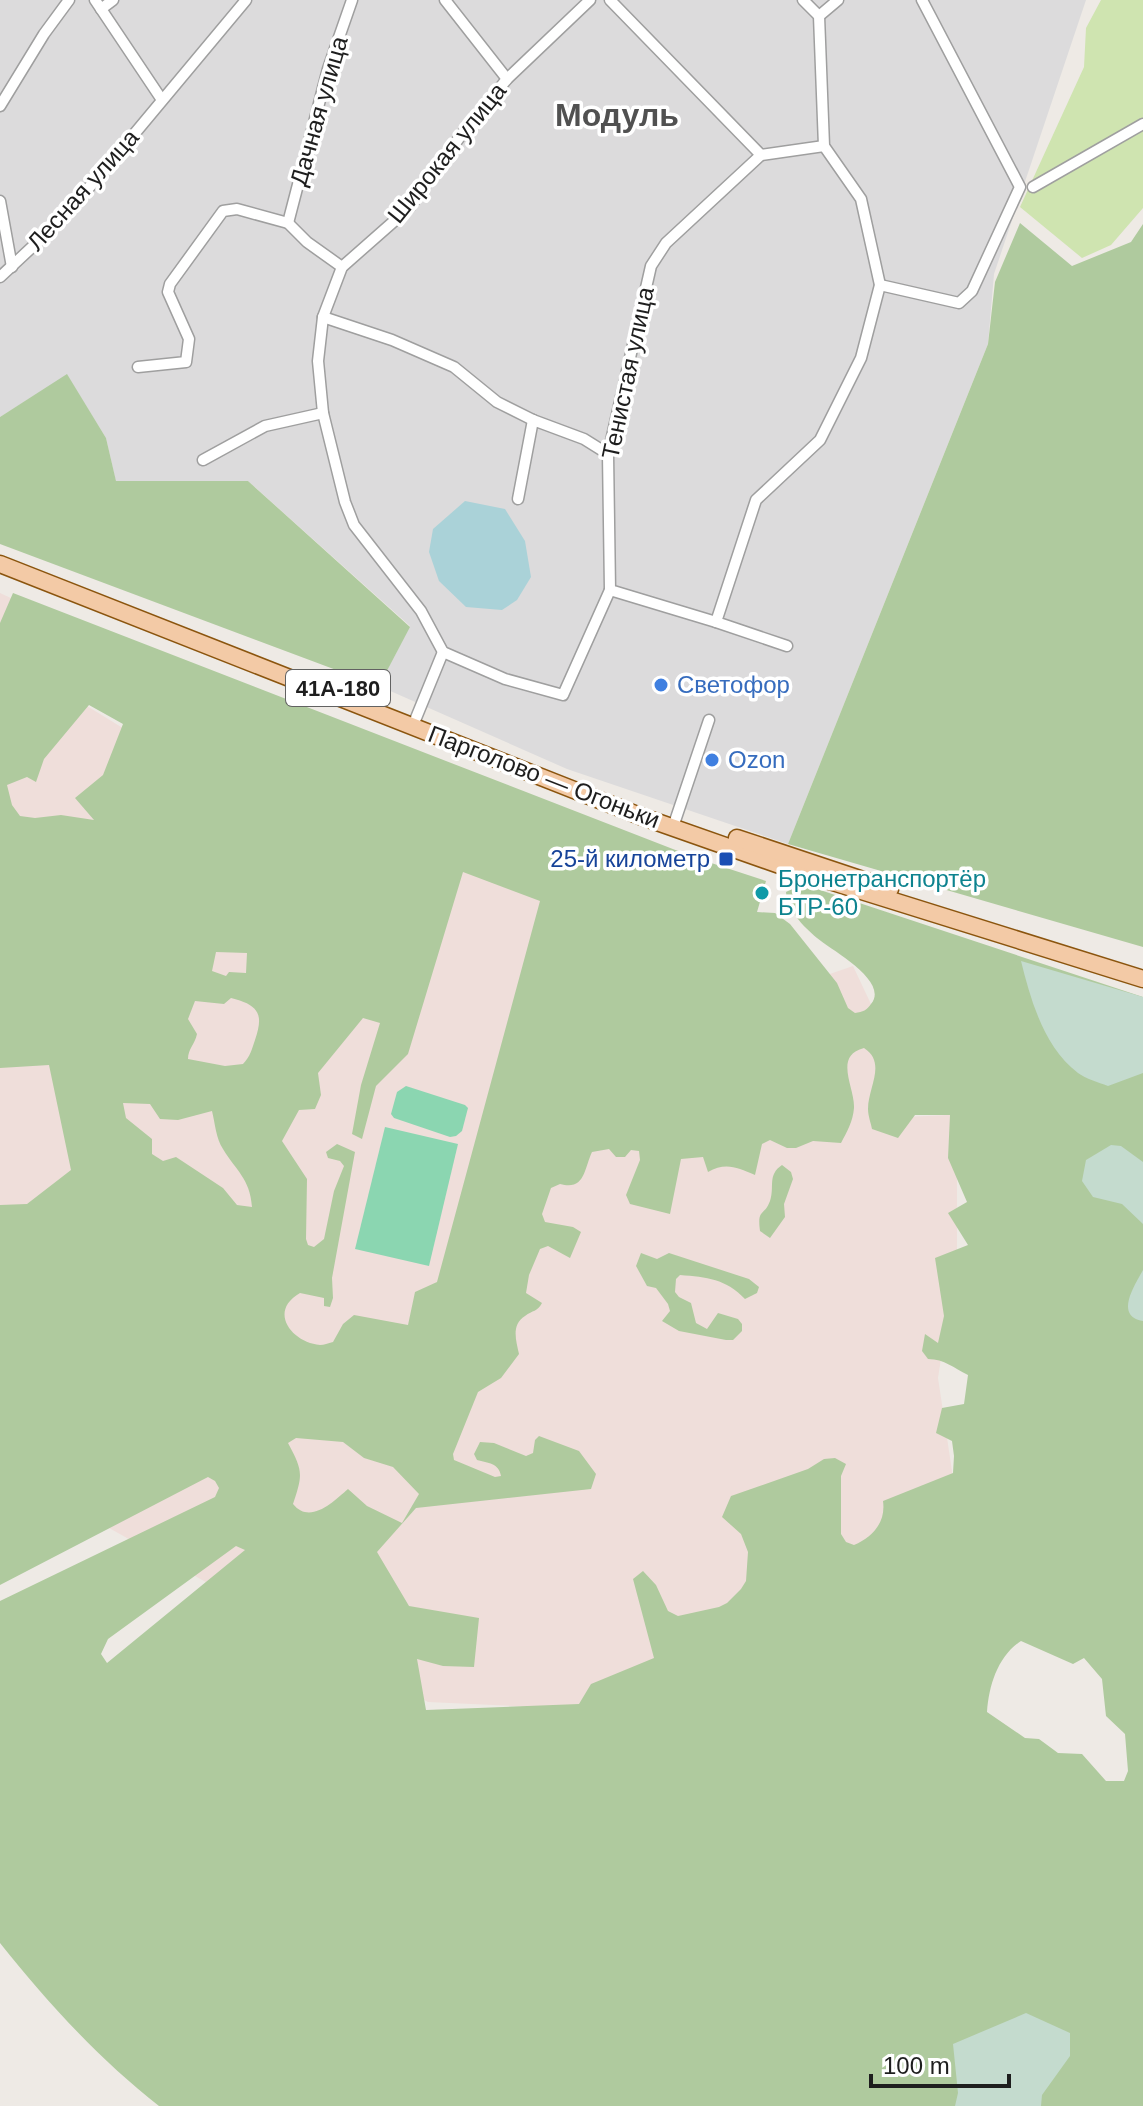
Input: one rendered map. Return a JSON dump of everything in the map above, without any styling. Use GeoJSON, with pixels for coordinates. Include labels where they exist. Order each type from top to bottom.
{"type":"FeatureCollection","features":[{"type":"Feature","properties":{"kind":"main road","name":"Парголово — Огоньки"},"geometry":{"type":"LineString","coordinates":[[0,557],[416,718],[788,868],[1143,979]]}},
{"type":"Feature","properties":{"kind":"main road","name":"Парголово — Огоньки"},"geometry":{"type":"LineString","coordinates":[[0,564],[552,783],[1143,969]]}},
{"type":"Feature","properties":{"kind":"street"},"geometry":{"type":"LineString","coordinates":[[0,106],[44,34],[69,0]]}},
{"type":"Feature","properties":{"kind":"street"},"geometry":{"type":"LineString","coordinates":[[113,0],[98,4],[162,100]]}},
{"type":"Feature","properties":{"kind":"street","name":"Лесная улица"},"geometry":{"type":"LineString","coordinates":[[0,277],[95,181],[246,0]]}},
{"type":"Feature","properties":{"kind":"street","name":"Дачная улица"},"geometry":{"type":"LineString","coordinates":[[288,223],[328,69],[352,0]]}},
{"type":"Feature","properties":{"kind":"street"},"geometry":{"type":"LineString","coordinates":[[445,0],[507,79]]}},
{"type":"Feature","properties":{"kind":"street","name":"Широкая улица"},"geometry":{"type":"LineString","coordinates":[[443,652],[421,611],[354,525],[345,502],[323,413],[318,361],[323,317],[342,267],[409,208],[459,138],[507,79],[590,0]]}},
{"type":"Feature","properties":{"kind":"street"},"geometry":{"type":"LineString","coordinates":[[610,0],[761,155],[824,146]]}},
{"type":"Feature","properties":{"kind":"street"},"geometry":{"type":"LineString","coordinates":[[716,622],[756,500],[820,440],[861,358],[880,285],[861,199],[824,146],[819,16],[803,0]]}},
{"type":"Feature","properties":{"kind":"street"},"geometry":{"type":"LineString","coordinates":[[819,16],[838,0]]}},
{"type":"Feature","properties":{"kind":"street"},"geometry":{"type":"LineString","coordinates":[[880,285],[959,303],[972,291],[1020,187],[922,0]]}},
{"type":"Feature","properties":{"kind":"street"},"geometry":{"type":"LineString","coordinates":[[1033,187],[1143,124]]}},
{"type":"Feature","properties":{"kind":"street","name":"Тенистая улица"},"geometry":{"type":"LineString","coordinates":[[610,590],[608,454],[651,266],[666,243],[761,155]]}},
{"type":"Feature","properties":{"kind":"street"},"geometry":{"type":"LineString","coordinates":[[0,201],[12,267]]}},
{"type":"Feature","properties":{"kind":"street"},"geometry":{"type":"LineString","coordinates":[[138,367],[186,362],[189,339],[168,292],[178,273],[223,211],[237,209],[288,223],[307,242],[342,267]]}},
{"type":"Feature","properties":{"kind":"street"},"geometry":{"type":"LineString","coordinates":[[323,317],[392,340],[454,367],[497,402],[533,420],[584,439],[608,454]]}},
{"type":"Feature","properties":{"kind":"street"},"geometry":{"type":"LineString","coordinates":[[203,460],[265,426],[323,413]]}},
{"type":"Feature","properties":{"kind":"street"},"geometry":{"type":"LineString","coordinates":[[518,499],[533,420]]}},
{"type":"Feature","properties":{"kind":"street"},"geometry":{"type":"LineString","coordinates":[[416,718],[443,652],[505,679],[563,695],[610,590],[787,646]]}},
{"type":"Feature","properties":{"kind":"street"},"geometry":{"type":"LineString","coordinates":[[674,822],[709,720]]}},
{"type":"Feature","properties":{"kind":"shaded area"},"geometry":{"type":"Polygon","coordinates":[[[0,0],[1086,0],[994,274],[988,344],[788,844],[567,769],[379,686],[410,626],[248,481],[116,482],[106,438],[67,375],[0,417],[0,0]]]}},
{"type":"Feature","properties":{"kind":"shaded area"},"geometry":{"type":"Polygon","coordinates":[[[0,593],[13,599],[48,682],[417,909],[467,828],[824,976],[853,966],[878,1019],[879,1118],[950,1115],[957,1178],[957,1255],[938,1378],[955,1491],[603,1710],[428,1702],[0,1470],[0,593]]]}},
{"type":"Feature","properties":{"kind":"green space"},"geometry":{"type":"Polygon","coordinates":[[[1101,0],[1143,0],[1143,208],[1111,245],[1082,258],[1020,207],[1084,67],[1086,28],[1101,0]]]}},
{"type":"Feature","properties":{"kind":"green space"},"geometry":{"type":"Polygon","coordinates":[[[1020,223],[1072,266],[1131,242],[1143,224],[1143,947],[788,844],[988,344],[995,282],[1020,223]]]}},
{"type":"Feature","properties":{"kind":"green space"},"geometry":{"type":"Polygon","coordinates":[[[67,374],[106,438],[116,481],[248,481],[410,627],[379,686],[0,544],[0,417],[67,374]]]}},
{"type":"Feature","properties":{"kind":"green space"},"geometry":{"type":"Polygon","coordinates":[[[13,593],[696,858],[766,881],[757,912],[775,913],[790,924],[837,983],[848,1008],[855,1013],[871,1004],[875,995],[873,986],[866,976],[817,938],[797,917],[789,905],[786,892],[802,884],[1143,997],[1143,2106],[159,2106],[75,2029],[0,1943],[0,1601],[215,1497],[219,1488],[208,1477],[0,1585],[0,1205],[27,1204],[71,1170],[49,1065],[0,1068],[0,623],[13,593]],[[89,705],[44,759],[36,782],[27,777],[7,785],[12,805],[20,816],[61,815],[94,820],[75,798],[103,775],[123,724],[89,705]],[[463,872],[408,1054],[376,1086],[362,1139],[352,1134],[361,1085],[380,1023],[363,1018],[318,1073],[321,1095],[315,1109],[299,1110],[282,1141],[307,1179],[306,1239],[308,1245],[314,1247],[324,1239],[334,1191],[344,1166],[340,1161],[328,1158],[326,1152],[337,1144],[355,1152],[332,1278],[330,1307],[324,1306],[324,1298],[300,1293],[285,1309],[285,1317],[293,1333],[310,1343],[320,1345],[333,1342],[343,1324],[354,1315],[408,1325],[415,1292],[437,1282],[540,901],[463,872]],[[216,952],[212,971],[226,976],[229,972],[246,973],[247,953],[216,952]],[[231,998],[224,1004],[195,1001],[188,1019],[197,1034],[188,1059],[225,1066],[243,1064],[258,1031],[257,1012],[248,1004],[231,998]],[[864,1048],[850,1058],[847,1065],[854,1108],[841,1143],[813,1141],[787,1148],[770,1140],[762,1144],[755,1175],[731,1167],[708,1172],[703,1157],[681,1159],[670,1214],[630,1204],[626,1195],[640,1160],[639,1151],[631,1150],[625,1157],[616,1157],[609,1149],[592,1152],[579,1181],[551,1188],[542,1214],[545,1222],[573,1227],[581,1232],[570,1258],[548,1246],[540,1249],[529,1275],[526,1293],[542,1303],[518,1324],[519,1354],[501,1378],[478,1392],[453,1454],[454,1460],[495,1477],[501,1476],[495,1466],[477,1460],[474,1454],[480,1442],[494,1443],[526,1456],[533,1453],[535,1440],[539,1436],[579,1451],[596,1474],[591,1489],[416,1508],[377,1552],[409,1606],[479,1618],[474,1667],[443,1666],[417,1659],[426,1710],[579,1704],[591,1684],[654,1658],[633,1579],[643,1571],[656,1585],[668,1611],[678,1616],[727,1603],[746,1581],[748,1552],[741,1534],[722,1517],[731,1496],[808,1469],[824,1459],[835,1458],[846,1464],[841,1476],[841,1534],[846,1542],[854,1545],[877,1528],[883,1501],[953,1473],[952,1441],[936,1433],[942,1408],[964,1404],[968,1375],[944,1362],[928,1359],[922,1351],[925,1334],[938,1343],[944,1316],[935,1258],[968,1245],[948,1213],[967,1202],[948,1158],[950,1115],[915,1115],[898,1138],[872,1129],[868,1109],[875,1076],[874,1061],[864,1048]],[[123,1103],[126,1118],[152,1139],[152,1154],[163,1161],[176,1157],[223,1188],[237,1205],[252,1207],[245,1182],[219,1141],[212,1111],[178,1120],[160,1119],[150,1104],[123,1103]],[[296,1438],[288,1443],[299,1467],[299,1486],[293,1504],[307,1512],[321,1509],[348,1489],[367,1506],[402,1523],[419,1494],[393,1467],[364,1458],[343,1442],[296,1438]],[[236,1546],[108,1639],[101,1654],[107,1663],[245,1550],[236,1546]],[[1021,1641],[1001,1663],[990,1692],[987,1712],[1025,1738],[1039,1739],[1058,1753],[1082,1754],[1106,1781],[1124,1781],[1128,1771],[1125,1734],[1106,1716],[1102,1679],[1084,1658],[1073,1664],[1021,1641]]]}},
{"type":"Feature","properties":{"kind":"green space"},"geometry":{"type":"Polygon","coordinates":[[[1021,961],[1143,997],[1143,1073],[1108,1086],[1081,1075],[1066,1062],[1040,1022],[1021,961]]]}},
{"type":"Feature","properties":{"kind":"green space"},"geometry":{"type":"Polygon","coordinates":[[[406,1086],[465,1105],[468,1108],[462,1131],[450,1137],[394,1118],[391,1114],[397,1092],[406,1086]]]}},
{"type":"Feature","properties":{"kind":"green space"},"geometry":{"type":"Polygon","coordinates":[[[385,1127],[458,1144],[429,1266],[355,1249],[385,1127]]]}},
{"type":"Feature","properties":{"kind":"green space"},"geometry":{"type":"Polygon","coordinates":[[[1111,1145],[1121,1146],[1143,1162],[1143,1224],[1122,1204],[1093,1197],[1082,1181],[1086,1160],[1111,1145]]]}},
{"type":"Feature","properties":{"kind":"green space"},"geometry":{"type":"Polygon","coordinates":[[[782,1165],[791,1172],[793,1179],[784,1204],[785,1217],[770,1238],[760,1231],[759,1219],[770,1201],[774,1173],[782,1165]]]}},
{"type":"Feature","properties":{"kind":"green space"},"geometry":{"type":"Polygon","coordinates":[[[641,1253],[657,1259],[669,1253],[749,1279],[759,1287],[757,1293],[745,1299],[716,1280],[680,1275],[676,1279],[675,1292],[691,1303],[696,1323],[707,1329],[718,1313],[738,1319],[742,1331],[733,1340],[726,1340],[679,1331],[662,1321],[670,1311],[668,1304],[656,1288],[647,1286],[636,1266],[641,1253]]]}},
{"type":"Feature","properties":{"kind":"green space"},"geometry":{"type":"Polygon","coordinates":[[[1143,1270],[1143,1321],[1134,1318],[1128,1307],[1143,1270]]]}},
{"type":"Feature","properties":{"kind":"green space"},"geometry":{"type":"Polygon","coordinates":[[[1026,2013],[1070,2033],[1070,2056],[1042,2095],[1041,2106],[955,2106],[958,2093],[953,2044],[1026,2013]]]}},
{"type":"Feature","properties":{"kind":"water"},"geometry":{"type":"Polygon","coordinates":[[[465,501],[505,509],[525,541],[531,577],[517,600],[502,610],[466,607],[439,581],[429,552],[433,529],[465,501]]]}},
{"type":"Feature","properties":{"kind":"place","name":"Светофор"},"geometry":{"type":"Point","coordinates":[661,685]}},
{"type":"Feature","properties":{"kind":"place","name":"Ozon"},"geometry":{"type":"Point","coordinates":[712,760]}},
{"type":"Feature","properties":{"kind":"place","name":"25-й километр"},"geometry":{"type":"Point","coordinates":[726,859]}},
{"type":"Feature","properties":{"kind":"place","name":"Бронетранспортёр БТР-60"},"geometry":{"type":"Point","coordinates":[762,893]}},
{"type":"Feature","properties":{"kind":"district","name":"Модуль"},"geometry":{"type":"Point","coordinates":[617,115]}}]}
